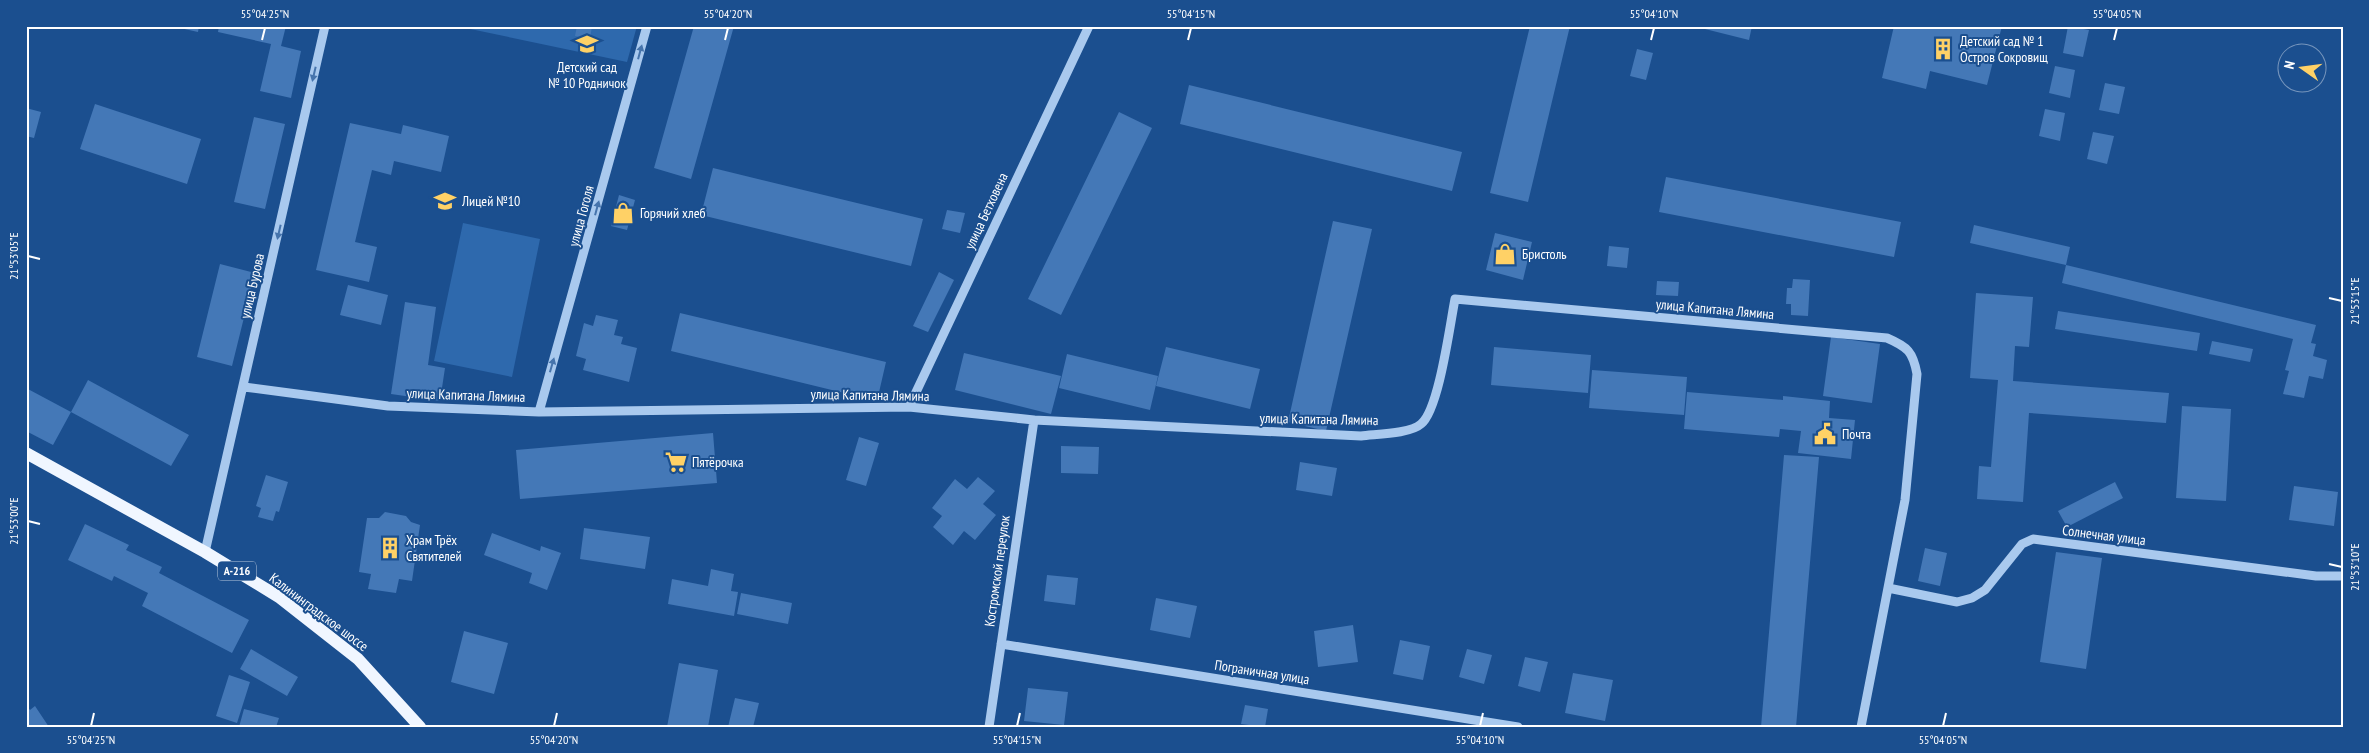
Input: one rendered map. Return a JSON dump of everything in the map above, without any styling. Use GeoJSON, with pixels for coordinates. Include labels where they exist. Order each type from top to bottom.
{"type":"FeatureCollection","features":[{"type":"Feature","properties":{"kind":"main road","name":"Калининградское шоссе"},"geometry":{"type":"LineString","coordinates":[[26,453],[205,552],[279,597],[358,659],[420,727]]}},
{"type":"Feature","properties":{"kind":"street","name":"улица Бурова"},"geometry":{"type":"LineString","coordinates":[[205,552],[325,26]]}},
{"type":"Feature","properties":{"kind":"street","name":"улица Гоголя"},"geometry":{"type":"LineString","coordinates":[[539,412],[647,26]]}},
{"type":"Feature","properties":{"kind":"street","name":"улица Бетховена"},"geometry":{"type":"LineString","coordinates":[[909,407],[1089,26]]}},
{"type":"Feature","properties":{"kind":"street","name":"улица Капитана Лямина"},"geometry":{"type":"LineString","coordinates":[[244,387],[388,406],[539,412],[909,407],[1034,420],[1352,436],[1401,432],[1421,425],[1432,407],[1455,299],[1887,338],[1905,346],[1914,359],[1917,374],[1905,500],[1861,727]]}},
{"type":"Feature","properties":{"kind":"street","name":"Костромской переулок"},"geometry":{"type":"LineString","coordinates":[[989,727],[1034,420]]}},
{"type":"Feature","properties":{"kind":"street","name":"Солнечная улица"},"geometry":{"type":"LineString","coordinates":[[1888,588],[1957,602],[1972,598],[1985,590],[2022,544],[2033,539],[2316,576],[2343,576]]}},
{"type":"Feature","properties":{"kind":"street","name":"Пограничная улица"},"geometry":{"type":"LineString","coordinates":[[1001,644],[1518,727]]}},
{"type":"Feature","properties":{"kind":"shaded area","name":"Детский сад № 10 Родничок"},"geometry":{"type":"Polygon","coordinates":[[[456,26],[637,26],[627,62],[456,26]]]}},
{"type":"Feature","properties":{"kind":"shaded area"},"geometry":{"type":"Polygon","coordinates":[[[463,223],[540,239],[512,377],[434,361],[463,223]]]}},
{"type":"Feature","properties":{"kind":"building"},"geometry":{"type":"Polygon","coordinates":[[[171,26],[199,26],[198,32],[171,26]]]}},
{"type":"Feature","properties":{"kind":"building"},"geometry":{"type":"Polygon","coordinates":[[[219,26],[286,26],[281,46],[301,51],[291,98],[260,91],[271,44],[218,32],[219,26]]]}},
{"type":"Feature","properties":{"kind":"building"},"geometry":{"type":"Polygon","coordinates":[[[577,26],[592,26],[590,39],[575,36],[577,26]]]}},
{"type":"Feature","properties":{"kind":"building"},"geometry":{"type":"Polygon","coordinates":[[[694,26],[734,26],[691,179],[654,168],[694,26]]]}},
{"type":"Feature","properties":{"kind":"building"},"geometry":{"type":"Polygon","coordinates":[[[1530,26],[1570,26],[1528,202],[1490,193],[1530,26]]]}},
{"type":"Feature","properties":{"kind":"building"},"geometry":{"type":"Polygon","coordinates":[[[1706,26],[1752,26],[1749,40],[1705,29],[1706,26]]]}},
{"type":"Feature","properties":{"kind":"building","name":"Детский сад № 1 Остров Сокровищ"},"geometry":{"type":"Polygon","coordinates":[[[1894,26],[2002,26],[1987,85],[1930,71],[1926,89],[1882,78],[1894,26]]]}},
{"type":"Feature","properties":{"kind":"building"},"geometry":{"type":"Polygon","coordinates":[[[2068,26],[2089,30],[2083,57],[2063,53],[2068,26]]]}},
{"type":"Feature","properties":{"kind":"building"},"geometry":{"type":"Polygon","coordinates":[[[1637,49],[1653,53],[1646,80],[1630,76],[1637,49]]]}},
{"type":"Feature","properties":{"kind":"building"},"geometry":{"type":"Polygon","coordinates":[[[2055,66],[2075,70],[2070,98],[2049,93],[2055,66]]]}},
{"type":"Feature","properties":{"kind":"building"},"geometry":{"type":"Polygon","coordinates":[[[2105,83],[2125,87],[2119,114],[2099,110],[2105,83]]]}},
{"type":"Feature","properties":{"kind":"building"},"geometry":{"type":"Polygon","coordinates":[[[1189,85],[1462,152],[1452,191],[1180,124],[1189,85]]]}},
{"type":"Feature","properties":{"kind":"building"},"geometry":{"type":"Polygon","coordinates":[[[95,104],[201,139],[187,184],[80,149],[95,104]]]}},
{"type":"Feature","properties":{"kind":"building"},"geometry":{"type":"Polygon","coordinates":[[[26,108],[41,112],[34,138],[26,136],[26,108]]]}},
{"type":"Feature","properties":{"kind":"building"},"geometry":{"type":"Polygon","coordinates":[[[2045,109],[2065,113],[2060,141],[2039,136],[2045,109]]]}},
{"type":"Feature","properties":{"kind":"building"},"geometry":{"type":"Polygon","coordinates":[[[1119,112],[1152,128],[1061,315],[1028,299],[1119,112]]]}},
{"type":"Feature","properties":{"kind":"building"},"geometry":{"type":"Polygon","coordinates":[[[254,117],[285,124],[265,209],[234,202],[254,117]]]}},
{"type":"Feature","properties":{"kind":"building"},"geometry":{"type":"Polygon","coordinates":[[[350,123],[401,134],[403,125],[449,136],[441,172],[394,161],[391,175],[372,170],[355,242],[377,247],[369,282],[316,270],[350,123]]]}},
{"type":"Feature","properties":{"kind":"building"},"geometry":{"type":"Polygon","coordinates":[[[2093,132],[2114,136],[2107,164],[2087,159],[2093,132]]]}},
{"type":"Feature","properties":{"kind":"building"},"geometry":{"type":"Polygon","coordinates":[[[713,168],[923,219],[911,266],[701,215],[713,168]]]}},
{"type":"Feature","properties":{"kind":"building"},"geometry":{"type":"Polygon","coordinates":[[[1666,177],[1901,222],[1894,257],[1659,212],[1666,177]]]}},
{"type":"Feature","properties":{"kind":"building","name":"Горячий хлеб"},"geometry":{"type":"Polygon","coordinates":[[[619,195],[635,200],[627,230],[611,226],[619,195]]]}},
{"type":"Feature","properties":{"kind":"building"},"geometry":{"type":"Polygon","coordinates":[[[947,210],[965,213],[960,233],[942,229],[947,210]]]}},
{"type":"Feature","properties":{"kind":"building"},"geometry":{"type":"Polygon","coordinates":[[[1333,221],[1372,229],[1326,431],[1288,422],[1333,221]]]}},
{"type":"Feature","properties":{"kind":"building"},"geometry":{"type":"Polygon","coordinates":[[[1974,225],[2070,247],[2066,265],[1970,243],[1974,225]]]}},
{"type":"Feature","properties":{"kind":"building"},"geometry":{"type":"Polygon","coordinates":[[[1495,233],[1532,242],[1523,280],[1486,270],[1495,233]]]}},
{"type":"Feature","properties":{"kind":"building"},"geometry":{"type":"Polygon","coordinates":[[[1609,246],[1629,248],[1627,268],[1607,266],[1609,246]]]}},
{"type":"Feature","properties":{"kind":"building"},"geometry":{"type":"Polygon","coordinates":[[[220,264],[255,273],[232,366],[197,357],[220,264]]]}},
{"type":"Feature","properties":{"kind":"building"},"geometry":{"type":"Polygon","coordinates":[[[2066,265],[2316,325],[2311,343],[2316,344],[2313,356],[2327,360],[2323,379],[2309,376],[2304,398],[2283,394],[2289,371],[2285,370],[2293,339],[2062,283],[2066,265]]]}},
{"type":"Feature","properties":{"kind":"building"},"geometry":{"type":"Polygon","coordinates":[[[939,272],[954,280],[928,332],[913,326],[939,272]]]}},
{"type":"Feature","properties":{"kind":"building"},"geometry":{"type":"Polygon","coordinates":[[[1793,279],[1810,280],[1808,316],[1791,315],[1791,304],[1786,304],[1787,288],[1792,288],[1793,279]]]}},
{"type":"Feature","properties":{"kind":"building"},"geometry":{"type":"Polygon","coordinates":[[[1657,281],[1679,282],[1678,296],[1656,295],[1657,281]]]}},
{"type":"Feature","properties":{"kind":"building"},"geometry":{"type":"Polygon","coordinates":[[[348,285],[388,295],[381,325],[340,315],[348,285]]]}},
{"type":"Feature","properties":{"kind":"building"},"geometry":{"type":"Polygon","coordinates":[[[1976,293],[2033,297],[2029,347],[2015,346],[2013,381],[2169,393],[2166,423],[2029,413],[2023,502],[1977,499],[1979,466],[1991,467],[1998,380],[1970,378],[1976,293]]]}},
{"type":"Feature","properties":{"kind":"building"},"geometry":{"type":"Polygon","coordinates":[[[405,302],[436,307],[428,365],[445,368],[440,401],[391,394],[405,302]]]}},
{"type":"Feature","properties":{"kind":"building"},"geometry":{"type":"Polygon","coordinates":[[[2058,311],[2200,333],[2197,351],[2055,329],[2058,311]]]}},
{"type":"Feature","properties":{"kind":"building"},"geometry":{"type":"Polygon","coordinates":[[[680,313],[886,362],[877,401],[671,351],[680,313]]]}},
{"type":"Feature","properties":{"kind":"building"},"geometry":{"type":"Polygon","coordinates":[[[596,315],[618,320],[614,335],[623,337],[621,344],[637,348],[629,382],[583,370],[586,359],[576,356],[584,323],[593,326],[596,315]]]}},
{"type":"Feature","properties":{"kind":"building"},"geometry":{"type":"Polygon","coordinates":[[[1831,337],[1880,344],[1872,403],[1823,396],[1831,337]]]}},
{"type":"Feature","properties":{"kind":"building"},"geometry":{"type":"Polygon","coordinates":[[[2212,341],[2253,349],[2250,362],[2209,354],[2212,341]]]}},
{"type":"Feature","properties":{"kind":"building"},"geometry":{"type":"Polygon","coordinates":[[[1166,347],[1260,369],[1250,409],[1156,386],[1166,347]]]}},
{"type":"Feature","properties":{"kind":"building"},"geometry":{"type":"Polygon","coordinates":[[[1494,347],[1591,355],[1588,393],[1491,385],[1494,347]]]}},
{"type":"Feature","properties":{"kind":"building"},"geometry":{"type":"Polygon","coordinates":[[[964,353],[1061,376],[1051,414],[955,390],[964,353]]]}},
{"type":"Feature","properties":{"kind":"building"},"geometry":{"type":"Polygon","coordinates":[[[1067,354],[1158,376],[1150,410],[1059,388],[1067,354]]]}},
{"type":"Feature","properties":{"kind":"building"},"geometry":{"type":"Polygon","coordinates":[[[1592,370],[1687,377],[1684,415],[1589,408],[1592,370]]]}},
{"type":"Feature","properties":{"kind":"building"},"geometry":{"type":"Polygon","coordinates":[[[88,380],[189,435],[171,466],[71,412],[88,380]]]}},
{"type":"Feature","properties":{"kind":"building"},"geometry":{"type":"Polygon","coordinates":[[[26,388],[71,412],[53,445],[26,431],[26,388]]]}},
{"type":"Feature","properties":{"kind":"building"},"geometry":{"type":"Polygon","coordinates":[[[1687,392],[1783,400],[1783,396],[1830,401],[1829,418],[1855,420],[1851,459],[1798,453],[1801,431],[1780,429],[1779,437],[1684,429],[1687,392]]]}},
{"type":"Feature","properties":{"kind":"building"},"geometry":{"type":"Polygon","coordinates":[[[2182,406],[2231,409],[2226,501],[2176,498],[2182,406]]]}},
{"type":"Feature","properties":{"kind":"building"},"geometry":{"type":"Polygon","coordinates":[[[713,433],[717,483],[520,499],[516,450],[713,433]]]}},
{"type":"Feature","properties":{"kind":"building"},"geometry":{"type":"Polygon","coordinates":[[[859,437],[879,443],[866,486],[846,480],[859,437]]]}},
{"type":"Feature","properties":{"kind":"building"},"geometry":{"type":"Polygon","coordinates":[[[1061,446],[1099,447],[1098,474],[1061,473],[1061,446]]]}},
{"type":"Feature","properties":{"kind":"building"},"geometry":{"type":"Polygon","coordinates":[[[1784,455],[1819,457],[1796,727],[1761,727],[1784,455]]]}},
{"type":"Feature","properties":{"kind":"building"},"geometry":{"type":"Polygon","coordinates":[[[1300,462],[1337,468],[1332,496],[1296,490],[1300,462]]]}},
{"type":"Feature","properties":{"kind":"building"},"geometry":{"type":"Polygon","coordinates":[[[266,475],[288,482],[279,512],[276,511],[273,521],[258,517],[261,508],[256,506],[266,475]]]}},
{"type":"Feature","properties":{"kind":"building"},"geometry":{"type":"Polygon","coordinates":[[[978,477],[995,491],[983,504],[996,515],[975,540],[964,531],[953,545],[933,527],[942,516],[932,508],[955,479],[967,489],[978,477]]]}},
{"type":"Feature","properties":{"kind":"building"},"geometry":{"type":"Polygon","coordinates":[[[2115,482],[2123,498],[2067,527],[2058,511],[2115,482]]]}},
{"type":"Feature","properties":{"kind":"building"},"geometry":{"type":"Polygon","coordinates":[[[2294,486],[2338,492],[2334,526],[2289,520],[2294,486]]]}},
{"type":"Feature","properties":{"kind":"building","name":"Храм Трёх Святителей"},"geometry":{"type":"Polygon","coordinates":[[[385,512],[406,516],[411,522],[420,525],[412,581],[399,579],[396,593],[368,589],[371,574],[359,572],[367,518],[379,518],[385,512]]]}},
{"type":"Feature","properties":{"kind":"building"},"geometry":{"type":"Polygon","coordinates":[[[85,524],[129,545],[126,550],[162,567],[159,573],[249,620],[232,653],[142,606],[148,593],[114,576],[112,581],[68,560],[85,524]]]}},
{"type":"Feature","properties":{"kind":"building"},"geometry":{"type":"Polygon","coordinates":[[[584,528],[650,537],[645,569],[580,559],[584,528]]]}},
{"type":"Feature","properties":{"kind":"building"},"geometry":{"type":"Polygon","coordinates":[[[492,533],[540,551],[541,546],[561,553],[547,590],[529,583],[532,573],[484,555],[492,533]]]}},
{"type":"Feature","properties":{"kind":"building"},"geometry":{"type":"Polygon","coordinates":[[[1925,548],[1947,553],[1940,586],[1918,581],[1925,548]]]}},
{"type":"Feature","properties":{"kind":"building"},"geometry":{"type":"Polygon","coordinates":[[[2056,552],[2102,558],[2086,669],[2040,662],[2056,552]]]}},
{"type":"Feature","properties":{"kind":"building"},"geometry":{"type":"Polygon","coordinates":[[[711,569],[734,574],[731,591],[738,592],[734,616],[668,604],[672,579],[708,586],[711,569]]]}},
{"type":"Feature","properties":{"kind":"building"},"geometry":{"type":"Polygon","coordinates":[[[1047,575],[1078,578],[1075,605],[1044,601],[1047,575]]]}},
{"type":"Feature","properties":{"kind":"building"},"geometry":{"type":"Polygon","coordinates":[[[741,593],[792,603],[788,624],[737,614],[741,593]]]}},
{"type":"Feature","properties":{"kind":"building"},"geometry":{"type":"Polygon","coordinates":[[[1156,598],[1197,606],[1190,638],[1150,630],[1156,598]]]}},
{"type":"Feature","properties":{"kind":"building"},"geometry":{"type":"Polygon","coordinates":[[[1353,625],[1358,662],[1318,667],[1314,631],[1353,625]]]}},
{"type":"Feature","properties":{"kind":"building"},"geometry":{"type":"Polygon","coordinates":[[[464,631],[508,643],[494,694],[451,682],[464,631]]]}},
{"type":"Feature","properties":{"kind":"building"},"geometry":{"type":"Polygon","coordinates":[[[1400,640],[1430,646],[1423,680],[1393,674],[1400,640]]]}},
{"type":"Feature","properties":{"kind":"building"},"geometry":{"type":"Polygon","coordinates":[[[251,649],[298,677],[287,696],[240,669],[251,649]]]}},
{"type":"Feature","properties":{"kind":"building"},"geometry":{"type":"Polygon","coordinates":[[[1467,649],[1492,655],[1484,684],[1459,677],[1467,649]]]}},
{"type":"Feature","properties":{"kind":"building"},"geometry":{"type":"Polygon","coordinates":[[[1525,657],[1548,662],[1540,692],[1518,686],[1525,657]]]}},
{"type":"Feature","properties":{"kind":"building"},"geometry":{"type":"Polygon","coordinates":[[[679,663],[718,670],[708,727],[667,727],[679,663]]]}},
{"type":"Feature","properties":{"kind":"building"},"geometry":{"type":"Polygon","coordinates":[[[1573,673],[1613,680],[1605,721],[1565,713],[1573,673]]]}},
{"type":"Feature","properties":{"kind":"building"},"geometry":{"type":"Polygon","coordinates":[[[229,675],[250,682],[237,723],[216,716],[229,675]]]}},
{"type":"Feature","properties":{"kind":"building"},"geometry":{"type":"Polygon","coordinates":[[[1028,688],[1068,692],[1064,725],[1024,721],[1028,688]]]}},
{"type":"Feature","properties":{"kind":"building"},"geometry":{"type":"Polygon","coordinates":[[[735,698],[759,703],[753,727],[728,727],[735,698]]]}},
{"type":"Feature","properties":{"kind":"building"},"geometry":{"type":"Polygon","coordinates":[[[26,705],[30,710],[35,706],[49,727],[26,727],[26,705]]]}},
{"type":"Feature","properties":{"kind":"building"},"geometry":{"type":"Polygon","coordinates":[[[1245,705],[1268,709],[1265,727],[1241,724],[1245,705]]]}},
{"type":"Feature","properties":{"kind":"building"},"geometry":{"type":"Polygon","coordinates":[[[244,709],[279,718],[276,727],[239,727],[244,709]]]}},
{"type":"Feature","properties":{"kind":"place","name":"Детский сад № 10 Родничок"},"geometry":{"type":"Point","coordinates":[587,44]}},
{"type":"Feature","properties":{"kind":"place","name":"Детский сад № 1 Остров Сокровищ"},"geometry":{"type":"Point","coordinates":[1943,49]}},
{"type":"Feature","properties":{"kind":"place","name":"Лицей №10"},"geometry":{"type":"Point","coordinates":[445,201]}},
{"type":"Feature","properties":{"kind":"place","name":"Горячий хлеб"},"geometry":{"type":"Point","coordinates":[623,213]}},
{"type":"Feature","properties":{"kind":"place","name":"Бристоль"},"geometry":{"type":"Point","coordinates":[1505,254]}},
{"type":"Feature","properties":{"kind":"place","name":"Почта"},"geometry":{"type":"Point","coordinates":[1825,434]}},
{"type":"Feature","properties":{"kind":"place","name":"Пятёрочка"},"geometry":{"type":"Point","coordinates":[676,462]}},
{"type":"Feature","properties":{"kind":"place","name":"Храм Трёх Святителей"},"geometry":{"type":"Point","coordinates":[390,548]}}]}
